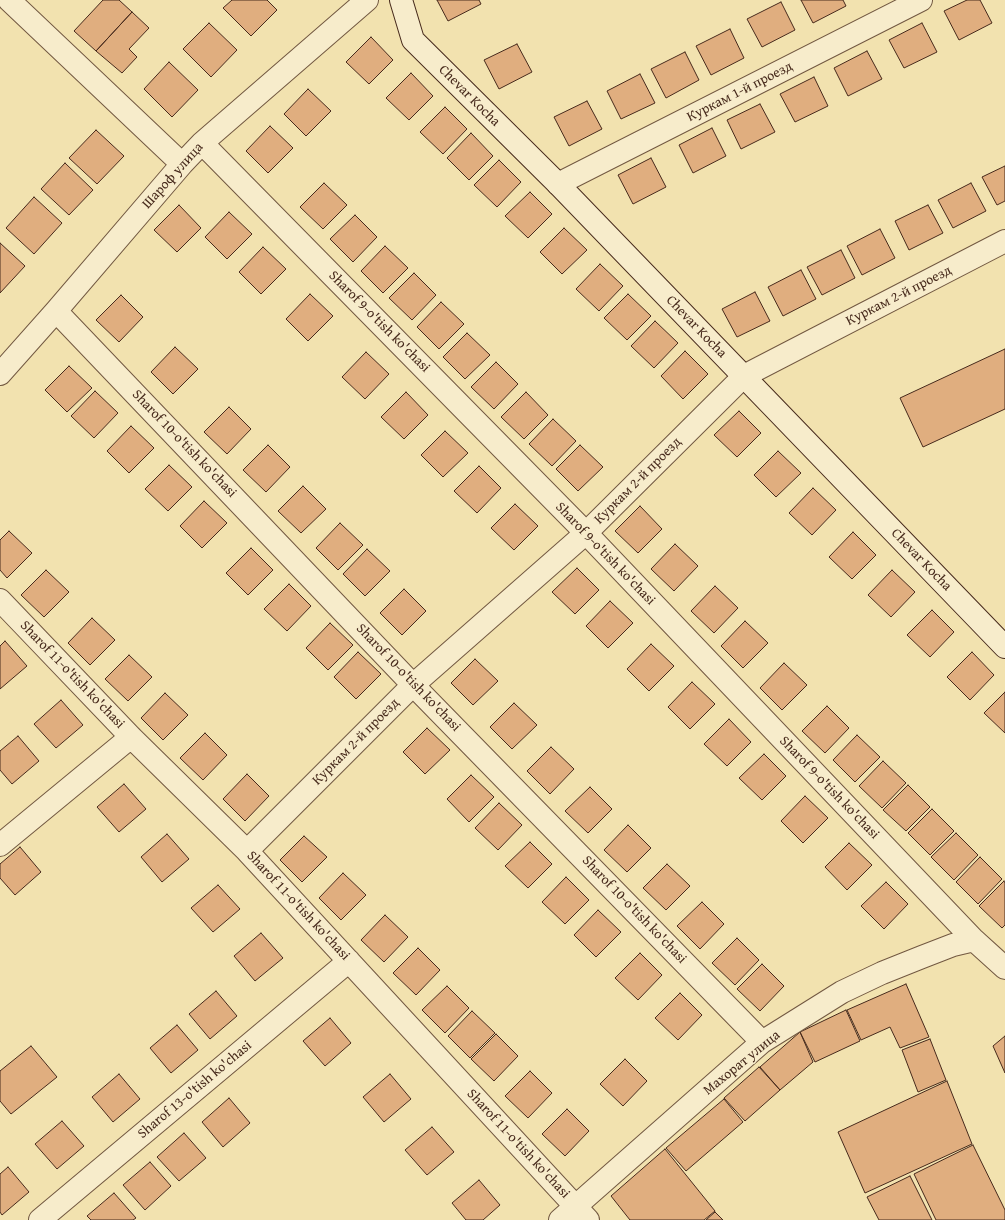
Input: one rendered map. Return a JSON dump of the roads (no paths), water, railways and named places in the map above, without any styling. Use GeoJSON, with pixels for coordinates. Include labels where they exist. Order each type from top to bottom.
{"type":"FeatureCollection","features":[{"type":"Feature","properties":{"kind":"street"},"geometry":{"type":"LineString","coordinates":[[9,0],[182,164]]}},
{"type":"Feature","properties":{"kind":"street","name":"Шароф улица"},"geometry":{"type":"LineString","coordinates":[[0,374],[182,164],[202,143],[367,0]]}},
{"type":"Feature","properties":{"kind":"street","name":"Chevar Kocha"},"geometry":{"type":"LineString","coordinates":[[400,0],[413,40],[558,184],[1005,647]]}},
{"type":"Feature","properties":{"kind":"street","name":"Куркам 1-й проезд"},"geometry":{"type":"LineString","coordinates":[[558,184],[921,0]]}},
{"type":"Feature","properties":{"kind":"street","name":"Sharof 9-o'tish ko'chasi"},"geometry":{"type":"LineString","coordinates":[[202,143],[586,533],[974,940],[1005,968]]}},
{"type":"Feature","properties":{"kind":"street","name":"Куркам 2-й проезд"},"geometry":{"type":"LineString","coordinates":[[247,851],[413,685],[586,533],[744,376],[1005,241]]}},
{"type":"Feature","properties":{"kind":"street","name":"Sharof 10-o'tish ko'chasi"},"geometry":{"type":"LineString","coordinates":[[56,311],[413,685],[762,1042]]}},
{"type":"Feature","properties":{"kind":"street","name":"Sharof 11-o'tish ko'chasi"},"geometry":{"type":"LineString","coordinates":[[0,600],[131,737],[247,851],[349,961],[575,1215]]}},
{"type":"Feature","properties":{"kind":"street"},"geometry":{"type":"LineString","coordinates":[[0,845],[131,737]]}},
{"type":"Feature","properties":{"kind":"street","name":"Махорат улица"},"geometry":{"type":"LineString","coordinates":[[575,1215],[762,1042],[842,992],[882,973],[922,957],[953,945],[974,940]]}},
{"type":"Feature","properties":{"kind":"street","name":"Sharof 13-o'tish ko'chasi"},"geometry":{"type":"LineString","coordinates":[[40,1220],[349,961]]}}]}
